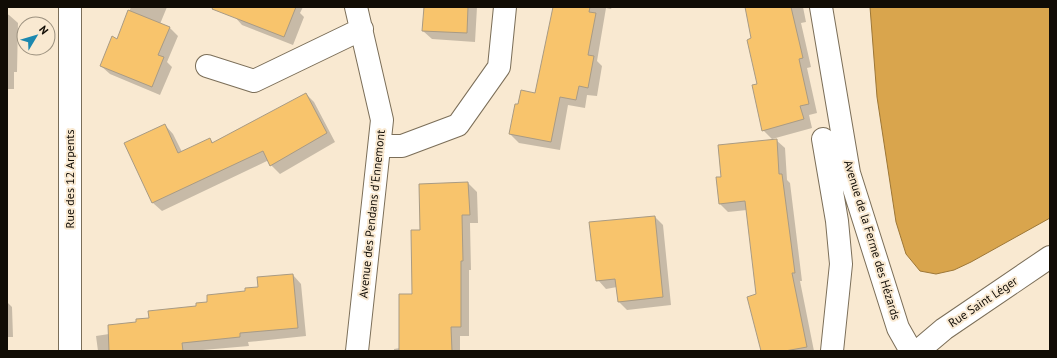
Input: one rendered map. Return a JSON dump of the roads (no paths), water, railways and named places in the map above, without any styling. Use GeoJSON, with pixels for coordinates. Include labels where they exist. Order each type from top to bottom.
{"type":"FeatureCollection","features":[{"type":"Feature","properties":{"kind":"street","name":"Rue des 12 Arpents"},"geometry":{"type":"LineString","coordinates":[[70,7],[70,351]]}},
{"type":"Feature","properties":{"kind":"street","name":"Avenue des Pendans d'Ennemont"},"geometry":{"type":"LineString","coordinates":[[356,7],[382,120],[357,351]]}},
{"type":"Feature","properties":{"kind":"street"},"geometry":{"type":"LineString","coordinates":[[380,146],[402,146],[458,125],[499,67],[505,7]]}},
{"type":"Feature","properties":{"kind":"street","name":"Avenue de la Ferme des Hézards"},"geometry":{"type":"LineString","coordinates":[[821,7],[849,172],[898,328],[911,351]]}},
{"type":"Feature","properties":{"kind":"street"},"geometry":{"type":"LineString","coordinates":[[207,66],[254,81],[362,29]]}},
{"type":"Feature","properties":{"kind":"street"},"geometry":{"type":"LineString","coordinates":[[823,139],[837,221],[841,264],[832,351]]}},
{"type":"Feature","properties":{"kind":"street","name":"Rue Saint Léger"},"geometry":{"type":"LineString","coordinates":[[918,351],[944,329],[1050,257]]}}]}
